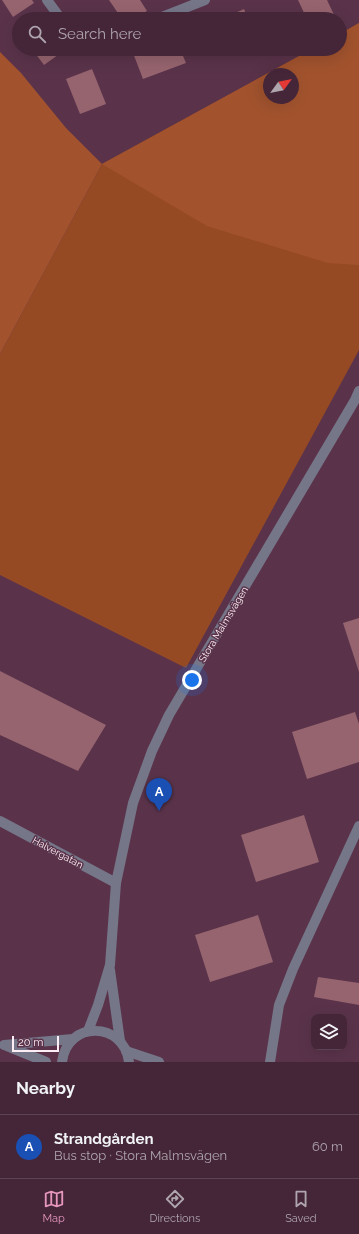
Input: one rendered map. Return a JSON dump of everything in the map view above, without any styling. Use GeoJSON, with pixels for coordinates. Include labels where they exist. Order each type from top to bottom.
{"type":"FeatureCollection","features":[{"type":"Feature","properties":{"kind":"street"},"geometry":{"type":"LineString","coordinates":[[47,0],[56,12]]}},
{"type":"Feature","properties":{"kind":"street"},"geometry":{"type":"LineString","coordinates":[[175,12],[205,0]]}},
{"type":"Feature","properties":{"kind":"street","name":"Stora Malmsvägen"},"geometry":{"type":"LineString","coordinates":[[120,1041],[110,965],[116,883],[133,803],[152,751],[169,715],[359,391]]}},
{"type":"Feature","properties":{"kind":"street","name":"Halvergatan"},"geometry":{"type":"LineString","coordinates":[[0,821],[116,883]]}},
{"type":"Feature","properties":{"kind":"street"},"geometry":{"type":"LineString","coordinates":[[270,1062],[279,1005],[293,969],[359,826]]}},
{"type":"Feature","properties":{"kind":"street","name":"Stora Malmsvägen"},"geometry":{"type":"LineString","coordinates":[[88,1031],[98,1005],[110,965]]}},
{"type":"Feature","properties":{"kind":"street"},"geometry":{"type":"LineString","coordinates":[[62,1062],[66,1048],[73,1039],[88,1031],[102,1031],[111,1034],[120,1041],[126,1051],[129,1062]]}},
{"type":"Feature","properties":{"kind":"street"},"geometry":{"type":"LineString","coordinates":[[2,1045],[73,1039]]}},
{"type":"Feature","properties":{"kind":"street"},"geometry":{"type":"LineString","coordinates":[[2,1045],[46,1062]]}},
{"type":"Feature","properties":{"kind":"street"},"geometry":{"type":"LineString","coordinates":[[126,1051],[159,1062]]}},
{"type":"Feature","properties":{"kind":"shaded area"},"geometry":{"type":"Polygon","coordinates":[[[359,23],[359,350],[186,668],[0,575],[0,354],[102,164],[263,76],[263,104],[299,104],[299,68],[277,68],[299,56],[347,56],[347,30],[359,23]]]}},
{"type":"Feature","properties":{"kind":"shaded area"},"geometry":{"type":"Polygon","coordinates":[[[359,23],[359,265],[328,263],[207,226],[102,164],[263,76],[263,104],[299,104],[299,68],[277,68],[299,56],[347,56],[347,30],[359,23]]]}},
{"type":"Feature","properties":{"kind":"shaded area"},"geometry":{"type":"Polygon","coordinates":[[[0,52],[21,73],[66,128],[102,164],[0,354],[0,52]]]}},
{"type":"Feature","properties":{"kind":"building"},"geometry":{"type":"Polygon","coordinates":[[[2,0],[32,0],[34,3],[20,12],[12,12],[12,15],[2,0]]]}},
{"type":"Feature","properties":{"kind":"building"},"geometry":{"type":"Polygon","coordinates":[[[109,0],[140,0],[147,11],[145,12],[117,12],[109,0]]]}},
{"type":"Feature","properties":{"kind":"building"},"geometry":{"type":"Polygon","coordinates":[[[298,0],[327,0],[333,12],[304,12],[298,0]]]}},
{"type":"Feature","properties":{"kind":"building"},"geometry":{"type":"Polygon","coordinates":[[[244,9],[245,12],[237,12],[244,9]]]}},
{"type":"Feature","properties":{"kind":"building"},"geometry":{"type":"Polygon","coordinates":[[[37,56],[56,56],[44,65],[37,56]]]}},
{"type":"Feature","properties":{"kind":"building"},"geometry":{"type":"Polygon","coordinates":[[[134,56],[183,56],[186,63],[143,79],[134,56]]]}},
{"type":"Feature","properties":{"kind":"building"},"geometry":{"type":"Polygon","coordinates":[[[92,69],[106,104],[80,114],[66,79],[92,69]]]}},
{"type":"Feature","properties":{"kind":"building"},"geometry":{"type":"Polygon","coordinates":[[[359,618],[359,672],[343,623],[359,618]]]}},
{"type":"Feature","properties":{"kind":"building"},"geometry":{"type":"Polygon","coordinates":[[[0,671],[106,725],[78,771],[0,735],[0,671]]]}},
{"type":"Feature","properties":{"kind":"building"},"geometry":{"type":"Polygon","coordinates":[[[355,712],[359,724],[359,762],[307,779],[292,732],[355,712]]]}},
{"type":"Feature","properties":{"kind":"building"},"geometry":{"type":"Polygon","coordinates":[[[304,815],[319,862],[256,882],[241,835],[304,815]]]}},
{"type":"Feature","properties":{"kind":"building"},"geometry":{"type":"Polygon","coordinates":[[[258,915],[273,962],[210,982],[195,935],[258,915]]]}},
{"type":"Feature","properties":{"kind":"building"},"geometry":{"type":"Polygon","coordinates":[[[318,977],[359,983],[359,1005],[314,997],[318,977]]]}},
{"type":"Feature","properties":{"kind":"place","name":"Strandgården"},"geometry":{"type":"Point","coordinates":[159,811]}}]}
